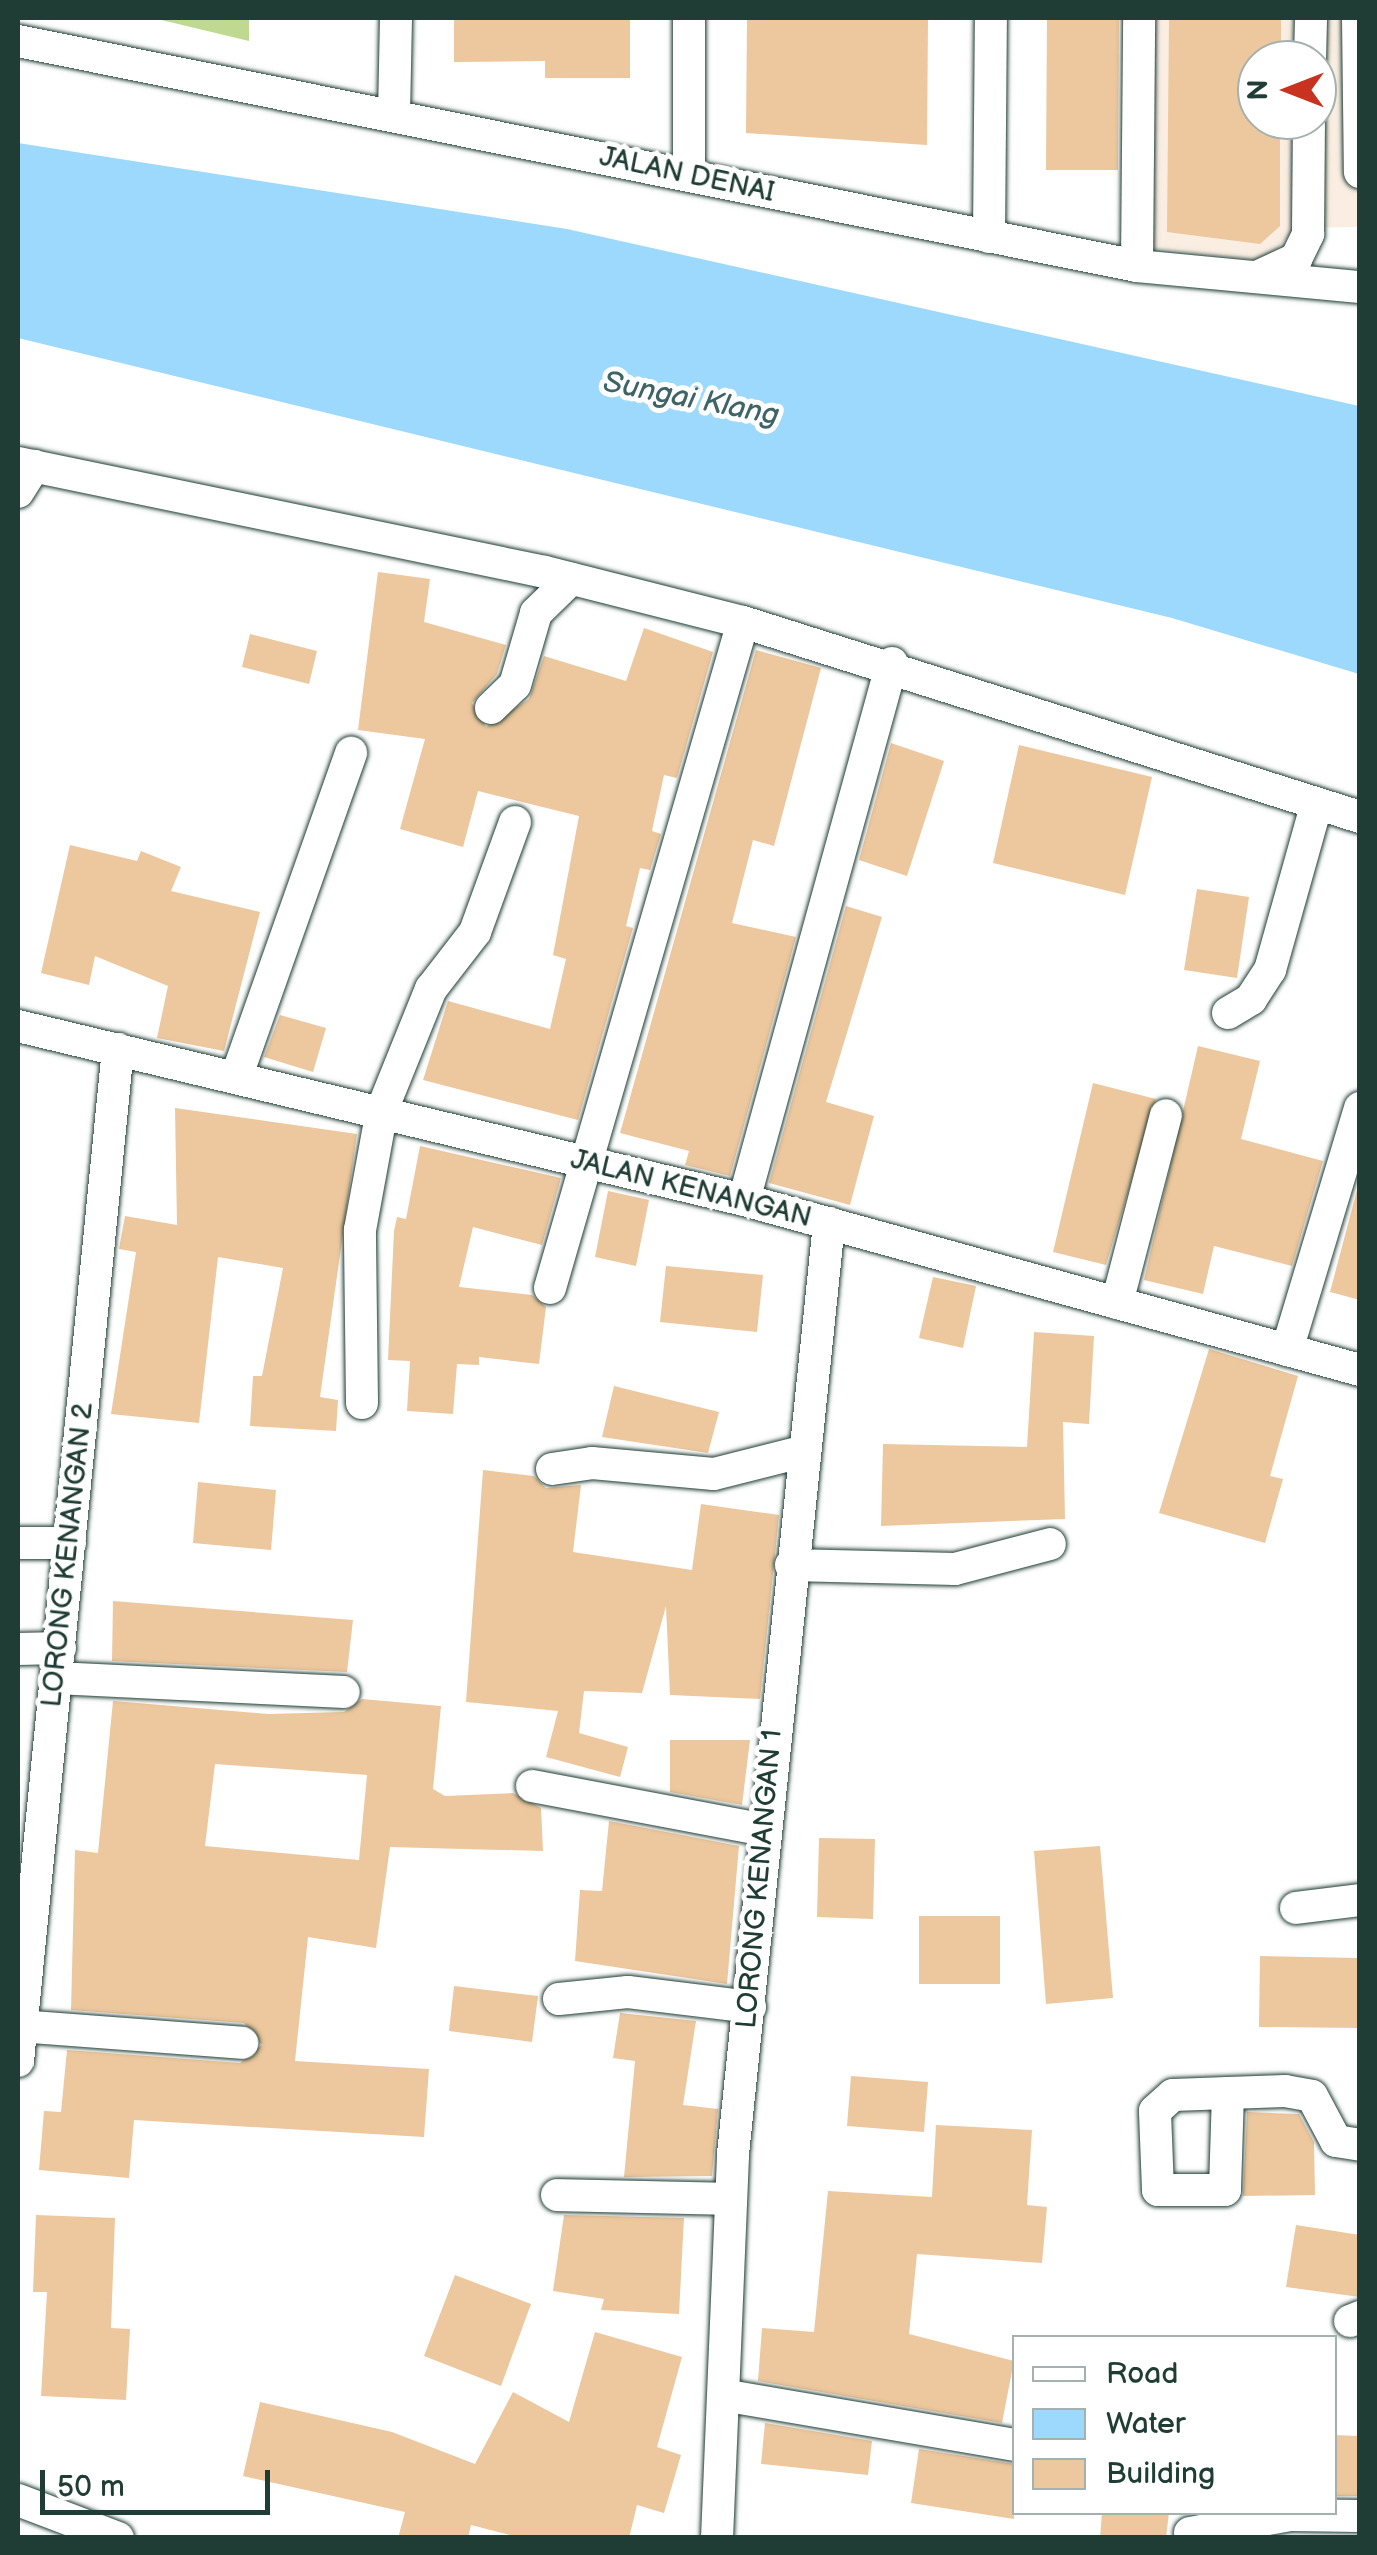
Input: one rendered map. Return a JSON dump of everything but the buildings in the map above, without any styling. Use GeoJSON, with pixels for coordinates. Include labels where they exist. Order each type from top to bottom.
{"type":"FeatureCollection","features":[{"type":"Feature","properties":{"kind":"street"},"geometry":{"type":"LineString","coordinates":[[394,114],[396,18]]}},
{"type":"Feature","properties":{"kind":"street"},"geometry":{"type":"LineString","coordinates":[[689,18],[689,175]]}},
{"type":"Feature","properties":{"kind":"street"},"geometry":{"type":"LineString","coordinates":[[990,237],[991,18]]}},
{"type":"Feature","properties":{"kind":"street"},"geometry":{"type":"LineString","coordinates":[[1137,266],[1140,18]]}},
{"type":"Feature","properties":{"kind":"street"},"geometry":{"type":"LineString","coordinates":[[1359,19],[1360,172]]}},
{"type":"Feature","properties":{"kind":"street","name":"JALAN DENAI"},"geometry":{"type":"LineString","coordinates":[[39,35],[394,114],[1137,266],[1245,279],[1360,284]]}},
{"type":"Feature","properties":{"kind":"street"},"geometry":{"type":"LineString","coordinates":[[1245,279],[1296,259],[1308,234],[1309,140]]}},
{"type":"Feature","properties":{"kind":"street"},"geometry":{"type":"LineString","coordinates":[[1308,234],[1327,267],[1360,284]]}},
{"type":"Feature","properties":{"kind":"street"},"geometry":{"type":"LineString","coordinates":[[23,474],[570,579],[742,622],[892,663],[1360,817]]}},
{"type":"Feature","properties":{"kind":"street"},"geometry":{"type":"LineString","coordinates":[[491,708],[514,685],[536,612],[570,579]]}},
{"type":"Feature","properties":{"kind":"street"},"geometry":{"type":"LineString","coordinates":[[550,1288],[742,622]]}},
{"type":"Feature","properties":{"kind":"street"},"geometry":{"type":"LineString","coordinates":[[744,1200],[892,663]]}},
{"type":"Feature","properties":{"kind":"street"},"geometry":{"type":"LineString","coordinates":[[237,1075],[261,987],[351,753]]}},
{"type":"Feature","properties":{"kind":"street"},"geometry":{"type":"LineString","coordinates":[[1228,1013],[1251,1000],[1270,970],[1317,804]]}},
{"type":"Feature","properties":{"kind":"street"},"geometry":{"type":"LineString","coordinates":[[362,1403],[360,1230],[382,1110],[430,989],[475,932],[514,822]]}},
{"type":"Feature","properties":{"kind":"street","name":"JALAN KENANGAN"},"geometry":{"type":"LineString","coordinates":[[18,1026],[237,1075],[744,1200],[1360,1370]]}},
{"type":"Feature","properties":{"kind":"street","name":"LORONG KENANGAN 2"},"geometry":{"type":"LineString","coordinates":[[18,2061],[29,1842],[58,1663],[118,1048]]}},
{"type":"Feature","properties":{"kind":"street"},"geometry":{"type":"LineString","coordinates":[[1287,1350],[1360,1108]]}},
{"type":"Feature","properties":{"kind":"street"},"geometry":{"type":"LineString","coordinates":[[1117,1303],[1166,1114]]}},
{"type":"Feature","properties":{"kind":"street","name":"LORONG KENANGAN 1"},"geometry":{"type":"LineString","coordinates":[[717,2538],[728,2396],[730,2199],[764,1830],[829,1222]]}},
{"type":"Feature","properties":{"kind":"street"},"geometry":{"type":"LineString","coordinates":[[552,1469],[592,1463],[714,1474],[805,1451]]}},
{"type":"Feature","properties":{"kind":"street"},"geometry":{"type":"LineString","coordinates":[[18,1542],[70,1543]]}},
{"type":"Feature","properties":{"kind":"street"},"geometry":{"type":"LineString","coordinates":[[792,1565],[955,1569],[1050,1544]]}},
{"type":"Feature","properties":{"kind":"street"},"geometry":{"type":"LineString","coordinates":[[18,1649],[58,1663],[344,1692]]}},
{"type":"Feature","properties":{"kind":"street"},"geometry":{"type":"LineString","coordinates":[[532,1786],[764,1830]]}},
{"type":"Feature","properties":{"kind":"street"},"geometry":{"type":"LineString","coordinates":[[1296,1908],[1360,1900]]}},
{"type":"Feature","properties":{"kind":"street"},"geometry":{"type":"LineString","coordinates":[[559,1999],[628,1992],[750,2007]]}},
{"type":"Feature","properties":{"kind":"street"},"geometry":{"type":"LineString","coordinates":[[19,2025],[242,2043]]}},
{"type":"Feature","properties":{"kind":"street"},"geometry":{"type":"LineString","coordinates":[[1228,2093],[1312,2096],[1336,2141],[1360,2145]]}},
{"type":"Feature","properties":{"kind":"street"},"geometry":{"type":"LineString","coordinates":[[557,2195],[730,2199]]}},
{"type":"Feature","properties":{"kind":"street"},"geometry":{"type":"LineString","coordinates":[[728,2396],[1012,2445]]}},
{"type":"Feature","properties":{"kind":"street"},"geometry":{"type":"LineString","coordinates":[[18,2500],[118,2538]]}},
{"type":"Feature","properties":{"kind":"street"},"geometry":{"type":"LineString","coordinates":[[1190,2534],[1285,2515]]}},
{"type":"Feature","properties":{"kind":"street"},"geometry":{"type":"LineString","coordinates":[[1325,2515],[1360,2516]]}},
{"type":"Feature","properties":{"kind":"shaded area"},"geometry":{"type":"Polygon","coordinates":[[[1151,18],[1359,18],[1359,227],[1296,228],[1265,261],[1151,248],[1151,18]]]}},
{"type":"Feature","properties":{"kind":"green space"},"geometry":{"type":"Polygon","coordinates":[[[153,18],[249,18],[249,41],[153,18]]]}},
{"type":"Feature","properties":{"kind":"water","name":"Sungai Klang"},"geometry":{"type":"Polygon","coordinates":[[[18,143],[567,229],[1359,406],[1359,674],[1172,618],[18,338],[18,143]]]}}]}
